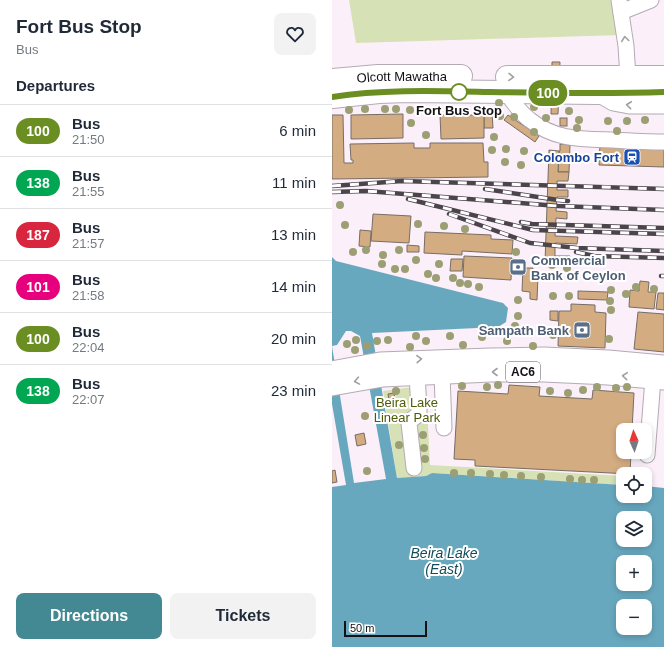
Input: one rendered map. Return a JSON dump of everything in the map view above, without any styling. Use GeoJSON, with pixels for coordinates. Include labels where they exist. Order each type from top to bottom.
{"type":"FeatureCollection","features":[{"type":"Feature","properties":{"kind":"highway","name":"Olcott Mawatha"},"geometry":{"type":"LineString","coordinates":[[332,80],[406,75],[578,78],[664,77]]}},
{"type":"Feature","properties":{"kind":"highway","name":"Olcott Mawatha"},"geometry":{"type":"LineString","coordinates":[[332,97],[407,91],[597,93],[664,92]]}},
{"type":"Feature","properties":{"kind":"main road","name":"AC6"},"geometry":{"type":"LineString","coordinates":[[332,386],[381,369],[424,359],[544,365],[608,375],[660,374]]}},
{"type":"Feature","properties":{"kind":"main road","name":"AC6"},"geometry":{"type":"LineString","coordinates":[[332,371],[381,369],[417,374],[442,374],[544,365]]}},
{"type":"Feature","properties":{"kind":"street"},"geometry":{"type":"LineString","coordinates":[[628,78],[626,46],[620,6],[651,0]]}},
{"type":"Feature","properties":{"kind":"street"},"geometry":{"type":"LineString","coordinates":[[506,92],[529,120],[554,134],[576,139],[664,142]]}},
{"type":"Feature","properties":{"kind":"street"},"geometry":{"type":"LineString","coordinates":[[597,93],[612,102],[629,106],[664,106]]}},
{"type":"Feature","properties":{"kind":"street"},"geometry":{"type":"LineString","coordinates":[[414,468],[409,423],[418,414],[419,410],[417,374]]}},
{"type":"Feature","properties":{"kind":"street"},"geometry":{"type":"LineString","coordinates":[[442,374],[444,428]]}},
{"type":"Feature","properties":{"kind":"street"},"geometry":{"type":"LineString","coordinates":[[652,424],[660,374]]}},
{"type":"Feature","properties":{"kind":"green space"},"geometry":{"type":"Polygon","coordinates":[[[349,0],[612,0],[620,35],[356,43],[349,0]]]}},
{"type":"Feature","properties":{"kind":"green space","name":"Beira Lake Linear Park"},"geometry":{"type":"Polygon","coordinates":[[[426,385],[430,465],[616,476],[616,485],[432,473],[426,476],[397,478],[383,391],[426,385]]]}},
{"type":"Feature","properties":{"kind":"water","name":"Beira Lake (East)"},"geometry":{"type":"Polygon","coordinates":[[[332,257],[336,261],[503,303],[508,308],[506,322],[498,327],[372,333],[397,478],[426,476],[432,473],[616,485],[616,503],[652,503],[652,487],[664,488],[664,647],[332,647],[332,487],[346,485],[332,404],[332,346],[332,257]],[[346,331],[337,345],[332,346],[354,483],[386,479],[360,336],[351,331],[346,331]]]}},
{"type":"Feature","properties":{"kind":"building"},"geometry":{"type":"Polygon","coordinates":[[[552,62],[560,62],[558,114],[551,114],[552,62]]]}},
{"type":"Feature","properties":{"kind":"building"},"geometry":{"type":"Polygon","coordinates":[[[484,112],[492,112],[493,128],[484,128],[484,112]]]}},
{"type":"Feature","properties":{"kind":"building"},"geometry":{"type":"Polygon","coordinates":[[[403,114],[403,138],[351,139],[351,115],[403,114]]]}},
{"type":"Feature","properties":{"kind":"building"},"geometry":{"type":"Polygon","coordinates":[[[332,115],[343,115],[344,163],[353,163],[353,160],[351,160],[350,144],[414,143],[414,148],[430,148],[430,143],[483,143],[484,162],[488,162],[488,177],[332,179],[332,115]]]}},
{"type":"Feature","properties":{"kind":"building"},"geometry":{"type":"Polygon","coordinates":[[[440,115],[484,115],[484,138],[441,139],[440,115]]]}},
{"type":"Feature","properties":{"kind":"building"},"geometry":{"type":"Polygon","coordinates":[[[508,115],[539,136],[535,142],[504,120],[508,115]]]}},
{"type":"Feature","properties":{"kind":"building"},"geometry":{"type":"Polygon","coordinates":[[[560,118],[567,118],[567,126],[560,126],[560,118]]]}},
{"type":"Feature","properties":{"kind":"building"},"geometry":{"type":"Polygon","coordinates":[[[560,144],[570,145],[569,172],[558,172],[560,144]]]}},
{"type":"Feature","properties":{"kind":"building","name":"Colombo Fort"},"geometry":{"type":"Polygon","coordinates":[[[600,144],[664,146],[664,167],[599,165],[600,144]]]}},
{"type":"Feature","properties":{"kind":"building"},"geometry":{"type":"Polygon","coordinates":[[[549,150],[559,151],[558,172],[569,172],[568,181],[557,181],[557,190],[568,190],[568,197],[557,197],[556,211],[567,212],[567,219],[556,218],[555,236],[578,237],[577,244],[555,243],[555,256],[570,256],[569,262],[545,262],[549,150]]]}},
{"type":"Feature","properties":{"kind":"building"},"geometry":{"type":"Polygon","coordinates":[[[373,214],[411,216],[409,243],[371,241],[373,214]]]}},
{"type":"Feature","properties":{"kind":"building"},"geometry":{"type":"Polygon","coordinates":[[[360,230],[371,231],[370,247],[359,246],[360,230]]]}},
{"type":"Feature","properties":{"kind":"building"},"geometry":{"type":"Polygon","coordinates":[[[425,232],[491,235],[491,239],[513,240],[512,254],[462,251],[462,255],[424,253],[425,232]]]}},
{"type":"Feature","properties":{"kind":"building"},"geometry":{"type":"Polygon","coordinates":[[[407,245],[419,246],[419,252],[407,252],[407,245]]]}},
{"type":"Feature","properties":{"kind":"building"},"geometry":{"type":"Polygon","coordinates":[[[464,256],[512,258],[511,280],[463,277],[464,256]]]}},
{"type":"Feature","properties":{"kind":"building"},"geometry":{"type":"Polygon","coordinates":[[[451,259],[463,259],[462,271],[450,271],[451,259]]]}},
{"type":"Feature","properties":{"kind":"building"},"geometry":{"type":"Polygon","coordinates":[[[511,263],[523,263],[523,275],[511,274],[511,263]]]}},
{"type":"Feature","properties":{"kind":"building"},"geometry":{"type":"Polygon","coordinates":[[[523,268],[533,268],[532,276],[538,276],[537,300],[530,299],[530,292],[522,291],[523,268]]]}},
{"type":"Feature","properties":{"kind":"building"},"geometry":{"type":"Polygon","coordinates":[[[640,281],[649,282],[648,292],[656,292],[654,309],[629,307],[630,290],[639,291],[640,281]]]}},
{"type":"Feature","properties":{"kind":"building"},"geometry":{"type":"Polygon","coordinates":[[[578,291],[608,292],[607,300],[578,299],[578,291]]]}},
{"type":"Feature","properties":{"kind":"building"},"geometry":{"type":"Polygon","coordinates":[[[658,293],[664,293],[664,310],[656,309],[658,293]]]}},
{"type":"Feature","properties":{"kind":"building","name":"Sampath Bank"},"geometry":{"type":"Polygon","coordinates":[[[571,304],[595,305],[595,312],[606,313],[605,348],[558,346],[559,311],[571,311],[571,304]]]}},
{"type":"Feature","properties":{"kind":"building"},"geometry":{"type":"Polygon","coordinates":[[[550,311],[558,311],[558,321],[550,320],[550,311]]]}},
{"type":"Feature","properties":{"kind":"building"},"geometry":{"type":"Polygon","coordinates":[[[638,312],[664,314],[664,352],[634,349],[638,312]]]}},
{"type":"Feature","properties":{"kind":"building"},"geometry":{"type":"Polygon","coordinates":[[[509,385],[540,387],[539,396],[592,399],[593,390],[634,393],[632,423],[616,423],[616,459],[631,459],[630,467],[616,467],[616,473],[475,466],[475,460],[454,459],[458,391],[508,394],[509,385]]]}},
{"type":"Feature","properties":{"kind":"building"},"geometry":{"type":"Polygon","coordinates":[[[394,393],[395,400],[389,401],[388,394],[394,393]]]}},
{"type":"Feature","properties":{"kind":"building"},"geometry":{"type":"Polygon","coordinates":[[[364,433],[366,444],[357,446],[355,435],[364,433]]]}},
{"type":"Feature","properties":{"kind":"building"},"geometry":{"type":"Polygon","coordinates":[[[335,470],[337,482],[332,483],[332,471],[335,470]]]}},
{"type":"Feature","properties":{"kind":"railway"},"geometry":{"type":"LineString","coordinates":[[332,186],[402,181],[664,189]]}},
{"type":"Feature","properties":{"kind":"railway"},"geometry":{"type":"LineString","coordinates":[[485,189],[568,201]]}},
{"type":"Feature","properties":{"kind":"railway"},"geometry":{"type":"LineString","coordinates":[[332,192],[366,191],[558,206],[664,210]]}},
{"type":"Feature","properties":{"kind":"railway"},"geometry":{"type":"LineString","coordinates":[[408,199],[533,230],[664,234]]}},
{"type":"Feature","properties":{"kind":"railway"},"geometry":{"type":"LineString","coordinates":[[449,214],[530,243],[577,248],[664,251]]}},
{"type":"Feature","properties":{"kind":"railway"},"geometry":{"type":"LineString","coordinates":[[521,222],[532,224],[664,228]]}},
{"type":"Feature","properties":{"kind":"railway"},"geometry":{"type":"LineString","coordinates":[[576,252],[594,256],[664,258]]}},
{"type":"Feature","properties":{"kind":"bus line","name":"100"},"geometry":{"type":"LineString","coordinates":[[332,97],[407,91],[546,93],[664,92]]}},
{"type":"Feature","properties":{"kind":"place","name":"Fort Bus Stop"},"geometry":{"type":"Point","coordinates":[459,92]}},
{"type":"Feature","properties":{"kind":"place","name":"Colombo Fort"},"geometry":{"type":"Point","coordinates":[632,157]}},
{"type":"Feature","properties":{"kind":"place","name":"Commercial Bank of Ceylon"},"geometry":{"type":"Point","coordinates":[518,267]}},
{"type":"Feature","properties":{"kind":"place","name":"Sampath Bank"},"geometry":{"type":"Point","coordinates":[582,330]}}]}
